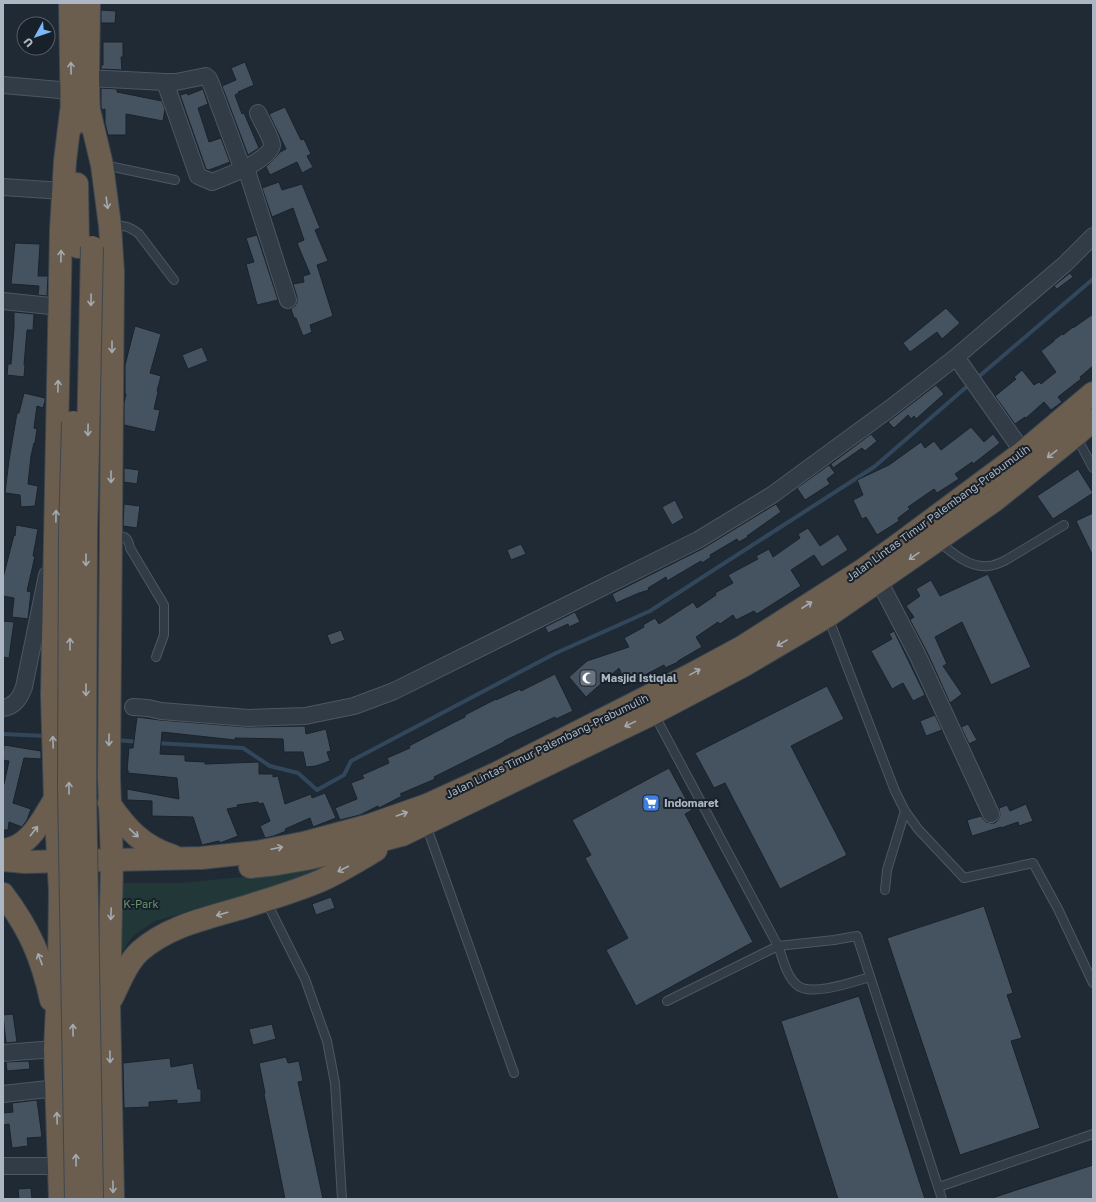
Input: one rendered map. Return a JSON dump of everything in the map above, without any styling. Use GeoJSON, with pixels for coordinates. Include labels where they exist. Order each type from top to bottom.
{"type":"FeatureCollection","features":[{"type":"Feature","properties":{"kind":"highway"},"geometry":{"type":"LineString","coordinates":[[70,3],[79,84],[85,247],[85,784],[92,1199]]}},
{"type":"Feature","properties":{"kind":"highway"},"geometry":{"type":"LineString","coordinates":[[79,84],[89,3]]}},
{"type":"Feature","properties":{"kind":"highway"},"geometry":{"type":"LineString","coordinates":[[80,111],[102,165],[110,226],[112,272],[108,777],[112,867],[109,1004],[113,1199]]}},
{"type":"Feature","properties":{"kind":"highway"},"geometry":{"type":"LineString","coordinates":[[60,1199],[55,1049],[59,966],[53,866],[55,790],[52,695],[63,191],[65,161],[80,111]]}},
{"type":"Feature","properties":{"kind":"highway"},"geometry":{"type":"LineString","coordinates":[[76,1199],[69,779],[70,536],[85,247]]}},
{"type":"Feature","properties":{"kind":"highway","name":"Jalan Lintas Timur Palembang-Prabumulih"},"geometry":{"type":"LineString","coordinates":[[53,866],[214,870],[277,864],[306,859],[402,835],[654,713],[743,666],[828,616],[937,540],[954,516],[1023,452],[1092,396]]}},
{"type":"Feature","properties":{"kind":"highway","name":"Jalan Lintas Timur Palembang-Prabumulih"},"geometry":{"type":"LineString","coordinates":[[112,867],[180,858],[201,858],[257,852],[304,843],[370,825],[427,805],[502,770],[692,674],[742,647],[864,569],[954,516],[994,501],[1093,420]]}},
{"type":"Feature","properties":{"kind":"highway"},"geometry":{"type":"LineString","coordinates":[[3,850],[18,846],[29,838],[38,826],[55,790]]}},
{"type":"Feature","properties":{"kind":"highway"},"geometry":{"type":"LineString","coordinates":[[109,803],[135,835],[147,845],[160,852],[180,858]]}},
{"type":"Feature","properties":{"kind":"highway"},"geometry":{"type":"LineString","coordinates":[[109,1004],[130,962],[138,952],[151,942],[169,932],[191,923],[265,901],[320,881],[353,864],[402,835]]}},
{"type":"Feature","properties":{"kind":"highway"},"geometry":{"type":"LineString","coordinates":[[3,860],[53,866]]}},
{"type":"Feature","properties":{"kind":"highway"},"geometry":{"type":"LineString","coordinates":[[3,874],[26,877],[53,866]]}},
{"type":"Feature","properties":{"kind":"highway"},"geometry":{"type":"LineString","coordinates":[[3,894],[25,925],[34,945],[42,967],[56,1024]]}},
{"type":"Feature","properties":{"kind":"street"},"geometry":{"type":"LineString","coordinates":[[3,85],[176,82],[206,76],[209,79],[245,169],[288,300]]}},
{"type":"Feature","properties":{"kind":"street"},"geometry":{"type":"LineString","coordinates":[[164,82],[198,176],[212,182],[245,169],[271,149],[272,143],[258,113]]}},
{"type":"Feature","properties":{"kind":"street"},"geometry":{"type":"LineString","coordinates":[[3,187],[63,191]]}},
{"type":"Feature","properties":{"kind":"street"},"geometry":{"type":"LineString","coordinates":[[133,707],[161,711],[248,718],[304,716],[354,706],[394,691],[698,540],[772,495],[892,407],[956,357],[1065,264],[1093,236]]}},
{"type":"Feature","properties":{"kind":"street"},"geometry":{"type":"LineString","coordinates":[[3,301],[60,307]]}},
{"type":"Feature","properties":{"kind":"street"},"geometry":{"type":"LineString","coordinates":[[956,357],[1023,452]]}},
{"type":"Feature","properties":{"kind":"street"},"geometry":{"type":"LineString","coordinates":[[3,708],[15,703],[20,697],[24,687],[55,538]]}},
{"type":"Feature","properties":{"kind":"street"},"geometry":{"type":"LineString","coordinates":[[879,581],[918,656],[991,814]]}},
{"type":"Feature","properties":{"kind":"street"},"geometry":{"type":"LineString","coordinates":[[3,1053],[55,1049]]}},
{"type":"Feature","properties":{"kind":"street"},"geometry":{"type":"LineString","coordinates":[[3,1094],[56,1088]]}},
{"type":"Feature","properties":{"kind":"street"},"geometry":{"type":"LineString","coordinates":[[3,1166],[59,1166]]}},
{"type":"Feature","properties":{"kind":"lane"},"geometry":{"type":"LineString","coordinates":[[102,165],[175,180]]}},
{"type":"Feature","properties":{"kind":"lane"},"geometry":{"type":"LineString","coordinates":[[110,226],[123,225],[132,228],[139,234],[174,280]]}},
{"type":"Feature","properties":{"kind":"lane"},"geometry":{"type":"LineString","coordinates":[[1076,435],[1093,468]]}},
{"type":"Feature","properties":{"kind":"lane"},"geometry":{"type":"LineString","coordinates":[[937,540],[969,562],[979,566],[988,566],[1006,560],[1064,525]]}},
{"type":"Feature","properties":{"kind":"lane"},"geometry":{"type":"LineString","coordinates":[[111,536],[126,537],[130,548],[164,605],[164,636],[156,657]]}},
{"type":"Feature","properties":{"kind":"lane"},"geometry":{"type":"LineString","coordinates":[[828,616],[895,791],[918,829],[964,878],[1033,863],[1058,909],[1093,983]]}},
{"type":"Feature","properties":{"kind":"lane"},"geometry":{"type":"LineString","coordinates":[[654,713],[778,946],[789,975],[797,986],[806,990],[828,989],[870,977]]}},
{"type":"Feature","properties":{"kind":"lane"},"geometry":{"type":"LineString","coordinates":[[885,890],[887,870],[906,811]]}},
{"type":"Feature","properties":{"kind":"lane"},"geometry":{"type":"LineString","coordinates":[[425,824],[514,1073]]}},
{"type":"Feature","properties":{"kind":"lane"},"geometry":{"type":"LineString","coordinates":[[265,901],[305,979],[327,1041],[335,1083],[342,1199]]}},
{"type":"Feature","properties":{"kind":"lane"},"geometry":{"type":"LineString","coordinates":[[667,1001],[778,946],[857,936],[942,1199]]}},
{"type":"Feature","properties":{"kind":"lane"},"geometry":{"type":"LineString","coordinates":[[939,1187],[1093,1134]]}},
{"type":"Feature","properties":{"kind":"green space","name":"K-Park"},"geometry":{"type":"Polygon","coordinates":[[[349,856],[287,884],[155,921],[132,937],[117,960],[120,883],[181,883],[290,872],[349,856]]]}},
{"type":"Feature","properties":{"kind":"building"},"geometry":{"type":"Polygon","coordinates":[[[101,10],[116,11],[115,23],[101,23],[101,10]]]}},
{"type":"Feature","properties":{"kind":"building"},"geometry":{"type":"Polygon","coordinates":[[[103,42],[123,42],[123,57],[121,57],[122,70],[101,69],[101,65],[103,65],[103,42]]]}},
{"type":"Feature","properties":{"kind":"building"},"geometry":{"type":"Polygon","coordinates":[[[245,62],[254,85],[238,92],[239,93],[235,95],[242,114],[244,113],[259,148],[248,155],[222,86],[236,80],[231,68],[245,62]]]}},
{"type":"Feature","properties":{"kind":"building"},"geometry":{"type":"Polygon","coordinates":[[[101,88],[117,89],[117,92],[162,101],[165,109],[163,121],[126,114],[126,135],[108,135],[105,123],[105,109],[102,110],[101,107],[101,88]]]}},
{"type":"Feature","properties":{"kind":"building"},"geometry":{"type":"Polygon","coordinates":[[[203,89],[208,104],[198,108],[209,142],[221,138],[230,162],[209,170],[206,169],[180,95],[187,93],[188,95],[203,89]]]}},
{"type":"Feature","properties":{"kind":"building"},"geometry":{"type":"Polygon","coordinates":[[[285,107],[301,140],[304,139],[311,154],[307,156],[313,167],[302,173],[297,162],[270,175],[266,167],[280,152],[286,149],[269,114],[285,107]]]}},
{"type":"Feature","properties":{"kind":"building"},"geometry":{"type":"Polygon","coordinates":[[[279,182],[282,190],[302,184],[320,228],[315,230],[328,261],[317,265],[333,316],[310,325],[312,332],[303,336],[291,309],[297,302],[293,284],[304,282],[303,276],[310,274],[297,243],[304,240],[293,208],[272,217],[262,188],[279,182]]]}},
{"type":"Feature","properties":{"kind":"building"},"geometry":{"type":"Polygon","coordinates":[[[257,235],[278,300],[257,305],[246,264],[254,262],[246,238],[257,235]]]}},
{"type":"Feature","properties":{"kind":"building"},"geometry":{"type":"Polygon","coordinates":[[[15,243],[40,244],[38,276],[48,276],[47,296],[38,295],[39,286],[11,284],[15,243]]]}},
{"type":"Feature","properties":{"kind":"building"},"geometry":{"type":"Polygon","coordinates":[[[1070,273],[1073,277],[1057,289],[1054,286],[1070,273]]]}},
{"type":"Feature","properties":{"kind":"building"},"geometry":{"type":"Polygon","coordinates":[[[946,308],[960,323],[942,339],[937,332],[910,352],[903,343],[946,308]]]}},
{"type":"Feature","properties":{"kind":"building"},"geometry":{"type":"Polygon","coordinates":[[[14,312],[34,314],[33,330],[27,330],[24,377],[7,375],[8,364],[11,364],[14,312]]]}},
{"type":"Feature","properties":{"kind":"building"},"geometry":{"type":"Polygon","coordinates":[[[1093,314],[1093,366],[1080,377],[1081,379],[1058,397],[1062,402],[1051,410],[1044,402],[1026,418],[1025,417],[1015,424],[995,396],[1016,379],[1014,377],[1022,370],[1034,385],[1039,382],[1041,384],[1056,372],[1041,351],[1062,334],[1063,335],[1093,314]]]}},
{"type":"Feature","properties":{"kind":"building"},"geometry":{"type":"Polygon","coordinates":[[[135,326],[161,334],[150,373],[161,376],[154,409],[160,410],[155,432],[124,425],[124,403],[126,394],[125,365],[135,326]]]}},
{"type":"Feature","properties":{"kind":"building"},"geometry":{"type":"Polygon","coordinates":[[[202,347],[208,361],[188,369],[182,355],[202,347]]]}},
{"type":"Feature","properties":{"kind":"building"},"geometry":{"type":"Polygon","coordinates":[[[936,385],[944,394],[916,419],[914,416],[911,419],[908,415],[894,428],[888,422],[936,385]]]}},
{"type":"Feature","properties":{"kind":"building"},"geometry":{"type":"Polygon","coordinates":[[[24,393],[45,398],[45,401],[43,408],[37,406],[34,428],[37,429],[31,456],[28,484],[38,486],[35,506],[21,507],[20,495],[5,493],[17,413],[19,413],[24,393]]]}},
{"type":"Feature","properties":{"kind":"building"},"geometry":{"type":"Polygon","coordinates":[[[971,427],[984,442],[993,434],[1000,443],[973,464],[972,462],[955,474],[959,479],[937,493],[934,489],[908,507],[910,509],[898,518],[899,521],[877,535],[866,517],[862,519],[853,500],[863,495],[857,480],[889,465],[921,442],[925,448],[934,441],[941,450],[971,427]]]}},
{"type":"Feature","properties":{"kind":"building"},"geometry":{"type":"Polygon","coordinates":[[[871,434],[877,441],[865,451],[862,448],[833,468],[831,464],[871,434]]]}},
{"type":"Feature","properties":{"kind":"building"},"geometry":{"type":"Polygon","coordinates":[[[829,465],[835,473],[827,479],[830,484],[805,500],[797,488],[829,465]]]}},
{"type":"Feature","properties":{"kind":"building"},"geometry":{"type":"Polygon","coordinates":[[[124,468],[139,470],[137,484],[124,482],[124,468]]]}},
{"type":"Feature","properties":{"kind":"building"},"geometry":{"type":"Polygon","coordinates":[[[1078,469],[1093,493],[1053,519],[1037,496],[1078,469]]]}},
{"type":"Feature","properties":{"kind":"building"},"geometry":{"type":"Polygon","coordinates":[[[675,500],[684,518],[672,525],[662,507],[675,500]]]}},
{"type":"Feature","properties":{"kind":"building"},"geometry":{"type":"Polygon","coordinates":[[[124,504],[140,506],[137,528],[123,526],[124,504]]]}},
{"type":"Feature","properties":{"kind":"building"},"geometry":{"type":"Polygon","coordinates":[[[776,504],[781,512],[747,536],[748,537],[739,542],[737,539],[710,555],[711,557],[702,563],[701,561],[667,581],[666,577],[648,588],[649,590],[616,603],[612,594],[702,549],[776,504]]]}},
{"type":"Feature","properties":{"kind":"building"},"geometry":{"type":"Polygon","coordinates":[[[1093,513],[1093,556],[1076,521],[1093,513]]]}},
{"type":"Feature","properties":{"kind":"building"},"geometry":{"type":"Polygon","coordinates":[[[16,525],[38,529],[33,556],[35,556],[27,591],[31,592],[28,619],[12,617],[14,598],[3,596],[3,578],[14,535],[15,536],[16,525]]]}},
{"type":"Feature","properties":{"kind":"building"},"geometry":{"type":"Polygon","coordinates":[[[808,528],[820,546],[838,534],[848,550],[822,567],[814,555],[791,570],[801,586],[757,614],[754,611],[736,620],[733,615],[720,624],[718,622],[696,637],[702,647],[678,662],[665,668],[664,665],[639,678],[639,680],[626,685],[619,668],[586,697],[569,677],[587,661],[629,647],[624,638],[644,627],[643,625],[655,618],[659,624],[693,602],[697,608],[716,595],[715,593],[733,583],[728,575],[758,559],[756,556],[769,549],[773,557],[800,538],[798,534],[808,528]]]}},
{"type":"Feature","properties":{"kind":"building"},"geometry":{"type":"Polygon","coordinates":[[[521,544],[526,554],[511,560],[507,550],[521,544]]]}},
{"type":"Feature","properties":{"kind":"building"},"geometry":{"type":"Polygon","coordinates":[[[988,574],[1031,667],[991,685],[962,622],[935,637],[947,664],[943,666],[962,694],[950,703],[927,652],[910,620],[914,617],[906,606],[920,596],[916,589],[931,580],[940,596],[988,574]]]}},
{"type":"Feature","properties":{"kind":"building"},"geometry":{"type":"Polygon","coordinates":[[[575,612],[580,622],[569,627],[568,624],[548,633],[545,627],[575,612]]]}},
{"type":"Feature","properties":{"kind":"building"},"geometry":{"type":"Polygon","coordinates":[[[3,621],[14,622],[9,658],[3,657],[3,621]]]}},
{"type":"Feature","properties":{"kind":"building"},"geometry":{"type":"Polygon","coordinates":[[[341,630],[345,640],[331,645],[327,635],[341,630]]]}},
{"type":"Feature","properties":{"kind":"building"},"geometry":{"type":"Polygon","coordinates":[[[894,631],[925,695],[913,701],[903,683],[892,689],[871,651],[892,639],[889,634],[894,631]]]}},
{"type":"Feature","properties":{"kind":"building"},"geometry":{"type":"Polygon","coordinates":[[[555,674],[573,711],[556,719],[555,717],[504,741],[434,777],[435,779],[400,794],[402,796],[379,808],[378,806],[360,815],[340,820],[335,808],[357,799],[351,783],[364,778],[362,775],[389,763],[387,758],[410,748],[409,746],[496,699],[520,689],[521,691],[555,674]]]}},
{"type":"Feature","properties":{"kind":"building"},"geometry":{"type":"Polygon","coordinates":[[[827,686],[844,719],[791,746],[847,855],[780,889],[725,783],[714,788],[695,753],[827,686]]]}},
{"type":"Feature","properties":{"kind":"building"},"geometry":{"type":"Polygon","coordinates":[[[935,715],[942,730],[926,736],[920,721],[935,715]]]}},
{"type":"Feature","properties":{"kind":"building"},"geometry":{"type":"Polygon","coordinates":[[[137,717],[247,727],[305,726],[306,734],[326,729],[331,751],[327,752],[330,761],[316,766],[306,767],[303,752],[284,752],[283,739],[235,738],[235,740],[162,732],[160,754],[185,755],[185,761],[205,762],[205,764],[259,762],[259,774],[273,774],[273,777],[278,776],[285,804],[311,794],[312,798],[325,793],[336,818],[313,827],[310,818],[285,829],[286,831],[265,838],[260,826],[270,821],[263,803],[259,804],[258,802],[237,805],[238,807],[227,809],[238,836],[220,843],[219,841],[202,845],[193,817],[152,816],[152,801],[127,800],[127,789],[179,799],[177,778],[128,773],[129,748],[133,748],[137,717]]]}},
{"type":"Feature","properties":{"kind":"building"},"geometry":{"type":"Polygon","coordinates":[[[968,724],[977,740],[969,744],[961,727],[968,724]]]}},
{"type":"Feature","properties":{"kind":"building"},"geometry":{"type":"Polygon","coordinates":[[[4,745],[41,751],[41,759],[24,758],[13,803],[31,809],[27,820],[22,827],[9,822],[8,830],[3,830],[3,784],[9,761],[3,760],[4,745]]]}},
{"type":"Feature","properties":{"kind":"building"},"geometry":{"type":"Polygon","coordinates":[[[669,768],[692,810],[685,814],[753,942],[636,1006],[606,950],[628,938],[585,858],[591,855],[572,820],[669,768]]]}},
{"type":"Feature","properties":{"kind":"building"},"geometry":{"type":"Polygon","coordinates":[[[1026,804],[1033,821],[1019,826],[1018,822],[972,836],[967,820],[981,816],[986,822],[995,823],[1000,815],[999,808],[1007,805],[1010,811],[1026,804]]]}},
{"type":"Feature","properties":{"kind":"building"},"geometry":{"type":"Polygon","coordinates":[[[331,897],[335,908],[316,915],[312,904],[331,897]]]}},
{"type":"Feature","properties":{"kind":"building"},"geometry":{"type":"Polygon","coordinates":[[[984,906],[1013,993],[1007,995],[1022,1038],[1011,1041],[1040,1128],[960,1155],[887,938],[984,906]]]}},
{"type":"Feature","properties":{"kind":"building"},"geometry":{"type":"Polygon","coordinates":[[[859,996],[925,1199],[838,1199],[781,1021],[859,996]]]}},
{"type":"Feature","properties":{"kind":"building"},"geometry":{"type":"Polygon","coordinates":[[[13,1014],[17,1042],[6,1043],[3,1015],[13,1014]]]}},
{"type":"Feature","properties":{"kind":"building"},"geometry":{"type":"Polygon","coordinates":[[[272,1024],[276,1039],[253,1045],[249,1029],[272,1024]]]}},
{"type":"Feature","properties":{"kind":"building"},"geometry":{"type":"Polygon","coordinates":[[[286,1057],[288,1063],[299,1061],[303,1081],[298,1082],[323,1199],[285,1199],[259,1063],[286,1057]]]}},
{"type":"Feature","properties":{"kind":"building"},"geometry":{"type":"Polygon","coordinates":[[[170,1058],[171,1067],[193,1063],[198,1089],[201,1089],[201,1102],[177,1104],[177,1100],[149,1102],[149,1107],[124,1108],[123,1063],[170,1058]]]}},
{"type":"Feature","properties":{"kind":"building"},"geometry":{"type":"Polygon","coordinates":[[[29,1061],[30,1069],[7,1071],[6,1062],[29,1061]]]}},
{"type":"Feature","properties":{"kind":"building"},"geometry":{"type":"Polygon","coordinates":[[[37,1100],[42,1137],[27,1138],[28,1146],[12,1148],[9,1124],[3,1125],[3,1113],[13,1112],[12,1103],[37,1100]]]}},
{"type":"Feature","properties":{"kind":"building"},"geometry":{"type":"Polygon","coordinates":[[[1093,1165],[1093,1199],[995,1199],[995,1197],[1093,1165]]]}},
{"type":"Feature","properties":{"kind":"building"},"geometry":{"type":"Polygon","coordinates":[[[31,1188],[32,1199],[19,1199],[18,1189],[31,1188]]]}},
{"type":"Feature","properties":{"kind":"waterway"},"geometry":{"type":"LineString","coordinates":[[976,379],[1093,279]]}},
{"type":"Feature","properties":{"kind":"waterway"},"geometry":{"type":"LineString","coordinates":[[156,743],[243,748],[270,766],[298,773],[317,790],[344,775],[351,761],[556,653],[650,611],[874,467],[971,383]]}},
{"type":"Feature","properties":{"kind":"waterway"},"geometry":{"type":"LineString","coordinates":[[3,734],[46,736]]}},
{"type":"Feature","properties":{"kind":"waterway"},"geometry":{"type":"LineString","coordinates":[[117,740],[138,742]]}},
{"type":"Feature","properties":{"kind":"place","name":"Masjid Istiqlal"},"geometry":{"type":"Point","coordinates":[588,678]}},
{"type":"Feature","properties":{"kind":"place","name":"Indomaret"},"geometry":{"type":"Point","coordinates":[651,803]}}]}
